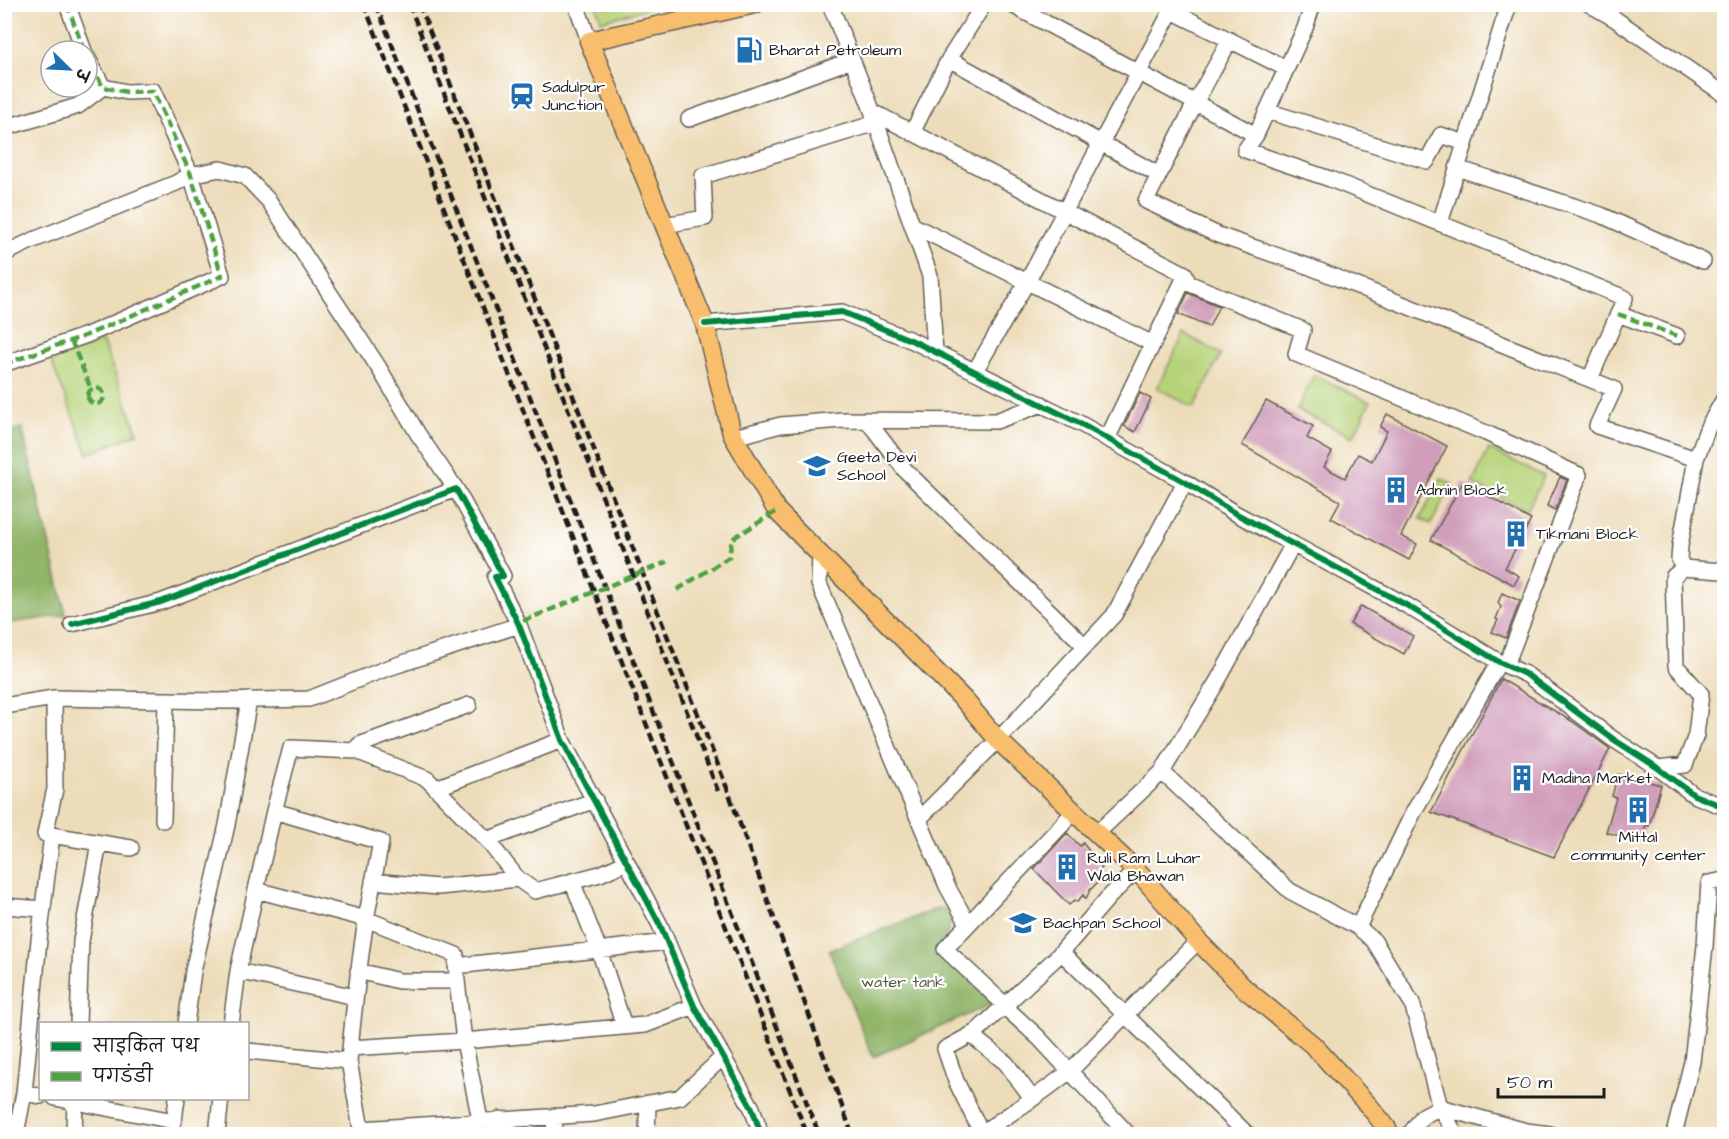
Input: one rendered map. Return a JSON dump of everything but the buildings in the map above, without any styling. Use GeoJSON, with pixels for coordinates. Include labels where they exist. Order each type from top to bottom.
{"type":"FeatureCollection","features":[{"type":"Feature","properties":{"kind":"main road"},"geometry":{"type":"LineString","coordinates":[[753,5],[589,41],[705,324],[734,437],[777,511],[965,701],[998,740],[1136,870],[1244,988],[1314,1046],[1369,1106],[1389,1134]]}},
{"type":"Feature","properties":{"kind":"street"},"geometry":{"type":"LineString","coordinates":[[67,4],[80,39]]}},
{"type":"Feature","properties":{"kind":"street"},"geometry":{"type":"LineString","coordinates":[[576,4],[589,41]]}},
{"type":"Feature","properties":{"kind":"street"},"geometry":{"type":"LineString","coordinates":[[831,4],[930,276],[935,352]]}},
{"type":"Feature","properties":{"kind":"street"},"geometry":{"type":"LineString","coordinates":[[912,133],[950,59],[984,4]]}},
{"type":"Feature","properties":{"kind":"street"},"geometry":{"type":"LineString","coordinates":[[1010,4],[1256,135]]}},
{"type":"Feature","properties":{"kind":"street"},"geometry":{"type":"LineString","coordinates":[[1312,4],[1305,28],[1256,135],[1245,150],[1330,179],[1625,298],[1590,379]]}},
{"type":"Feature","properties":{"kind":"street"},"geometry":{"type":"LineString","coordinates":[[1440,223],[1509,4]]}},
{"type":"Feature","properties":{"kind":"street"},"geometry":{"type":"LineString","coordinates":[[1589,4],[1615,19],[1725,94]]}},
{"type":"Feature","properties":{"kind":"street"},"geometry":{"type":"LineString","coordinates":[[975,371],[1027,282],[1173,8],[1285,68]]}},
{"type":"Feature","properties":{"kind":"street"},"geometry":{"type":"LineString","coordinates":[[1230,40],[1146,201],[1218,234],[1310,267],[1614,389],[1597,426],[1696,459]]}},
{"type":"Feature","properties":{"kind":"street"},"geometry":{"type":"LineString","coordinates":[[950,59],[1159,175]]}},
{"type":"Feature","properties":{"kind":"street"},"geometry":{"type":"LineString","coordinates":[[689,119],[852,60]]}},
{"type":"Feature","properties":{"kind":"street"},"geometry":{"type":"LineString","coordinates":[[99,80],[103,87]]}},
{"type":"Feature","properties":{"kind":"street"},"geometry":{"type":"LineString","coordinates":[[4,128],[78,106],[103,87],[127,92],[153,91],[191,175],[222,276],[87,335],[4,364]]}},
{"type":"Feature","properties":{"kind":"street"},"geometry":{"type":"LineString","coordinates":[[1267,111],[1427,161],[1441,135],[1465,143]]}},
{"type":"Feature","properties":{"kind":"street"},"geometry":{"type":"LineString","coordinates":[[664,225],[705,218],[703,176],[874,117],[912,133],[1185,274],[1188,283]]}},
{"type":"Feature","properties":{"kind":"street"},"geometry":{"type":"LineString","coordinates":[[1457,168],[1601,215],[1703,261]]}},
{"type":"Feature","properties":{"kind":"street"},"geometry":{"type":"LineString","coordinates":[[4,254],[191,175],[220,169],[245,176],[269,201],[379,368],[418,434],[456,489],[503,576],[495,577],[519,625],[562,740],[667,942],[694,1006],[752,1108],[761,1134]]}},
{"type":"Feature","properties":{"kind":"street"},"geometry":{"type":"LineString","coordinates":[[912,225],[1153,344]]}},
{"type":"Feature","properties":{"kind":"street"},"geometry":{"type":"LineString","coordinates":[[1107,439],[1183,281],[1303,330],[1296,354],[1486,433],[1579,475],[1503,663],[1413,813],[1358,927]]}},
{"type":"Feature","properties":{"kind":"street"},"geometry":{"type":"LineString","coordinates":[[705,324],[842,312],[935,352],[1042,404],[1107,439],[1185,482],[1233,512],[1527,675],[1694,795],[1725,807]]}},
{"type":"Feature","properties":{"kind":"street"},"geometry":{"type":"LineString","coordinates":[[1618,314],[1677,336]]}},
{"type":"Feature","properties":{"kind":"street"},"geometry":{"type":"LineString","coordinates":[[1683,568],[1679,559],[1680,546],[1696,459],[1708,427],[1725,399]]}},
{"type":"Feature","properties":{"kind":"street"},"geometry":{"type":"LineString","coordinates":[[734,437],[781,425],[867,420],[996,421],[1042,404]]}},
{"type":"Feature","properties":{"kind":"street"},"geometry":{"type":"LineString","coordinates":[[867,420],[905,470],[1085,646]]}},
{"type":"Feature","properties":{"kind":"street"},"geometry":{"type":"LineString","coordinates":[[919,819],[998,740],[1114,615],[1185,482]]}},
{"type":"Feature","properties":{"kind":"street"},"geometry":{"type":"LineString","coordinates":[[72,624],[161,602],[456,489]]}},
{"type":"Feature","properties":{"kind":"street"},"geometry":{"type":"LineString","coordinates":[[1097,833],[1162,772],[1217,682],[1293,544]]}},
{"type":"Feature","properties":{"kind":"street"},"geometry":{"type":"LineString","coordinates":[[820,555],[819,584],[947,886],[968,924]]}},
{"type":"Feature","properties":{"kind":"street"},"geometry":{"type":"LineString","coordinates":[[1658,768],[1685,765],[1696,735],[1701,694],[1676,666],[1673,577],[1683,568],[1722,571],[1725,566]]}},
{"type":"Feature","properties":{"kind":"street"},"geometry":{"type":"LineString","coordinates":[[4,706],[54,698],[309,699],[385,669],[519,625]]}},
{"type":"Feature","properties":{"kind":"street"},"geometry":{"type":"LineString","coordinates":[[54,698],[55,789],[45,834],[131,848]]}},
{"type":"Feature","properties":{"kind":"street"},"geometry":{"type":"LineString","coordinates":[[163,820],[166,700]]}},
{"type":"Feature","properties":{"kind":"street"},"geometry":{"type":"LineString","coordinates":[[186,1022],[193,971],[227,825],[249,700]]}},
{"type":"Feature","properties":{"kind":"street"},"geometry":{"type":"LineString","coordinates":[[356,751],[358,745],[469,705]]}},
{"type":"Feature","properties":{"kind":"street"},"geometry":{"type":"LineString","coordinates":[[436,788],[562,740]]}},
{"type":"Feature","properties":{"kind":"street"},"geometry":{"type":"LineString","coordinates":[[231,1022],[238,971],[274,811],[291,748],[356,751],[427,779],[487,840],[518,879],[535,891],[600,874],[627,862]]}},
{"type":"Feature","properties":{"kind":"street"},"geometry":{"type":"LineString","coordinates":[[1162,772],[1290,891],[1358,927],[1374,941],[1412,1003],[1440,1107],[1455,1134]]}},
{"type":"Feature","properties":{"kind":"street"},"geometry":{"type":"LineString","coordinates":[[487,840],[595,800]]}},
{"type":"Feature","properties":{"kind":"street"},"geometry":{"type":"LineString","coordinates":[[274,811],[381,842],[358,971],[350,1054],[361,1132],[474,1125],[500,1119],[594,1113],[680,1097],[723,1057]]}},
{"type":"Feature","properties":{"kind":"street"},"geometry":{"type":"LineString","coordinates":[[1074,812],[945,949],[1039,1038],[1128,1134]]}},
{"type":"Feature","properties":{"kind":"street"},"geometry":{"type":"LineString","coordinates":[[16,1134],[24,1093],[52,835]]}},
{"type":"Feature","properties":{"kind":"street"},"geometry":{"type":"LineString","coordinates":[[78,1022],[81,941],[99,843]]}},
{"type":"Feature","properties":{"kind":"street"},"geometry":{"type":"LineString","coordinates":[[1136,870],[1061,952],[971,1035],[945,1049],[956,1081],[982,1134],[1054,1085],[1070,1071],[1198,940]]}},
{"type":"Feature","properties":{"kind":"street"},"geometry":{"type":"LineString","coordinates":[[373,881],[438,887],[518,879]]}},
{"type":"Feature","properties":{"kind":"street"},"geometry":{"type":"LineString","coordinates":[[1674,1134],[1692,1062],[1705,946],[1709,883],[1725,880]]}},
{"type":"Feature","properties":{"kind":"street"},"geometry":{"type":"LineString","coordinates":[[572,881],[599,950],[624,1026]]}},
{"type":"Feature","properties":{"kind":"street"},"geometry":{"type":"LineString","coordinates":[[256,890],[366,919],[456,955],[474,1125]]}},
{"type":"Feature","properties":{"kind":"street"},"geometry":{"type":"LineString","coordinates":[[4,906],[43,909]]}},
{"type":"Feature","properties":{"kind":"street"},"geometry":{"type":"LineString","coordinates":[[358,971],[399,981],[599,950],[667,942]]}},
{"type":"Feature","properties":{"kind":"street"},"geometry":{"type":"LineString","coordinates":[[1061,952],[1247,1134]]}},
{"type":"Feature","properties":{"kind":"street"},"geometry":{"type":"LineString","coordinates":[[238,971],[296,986],[355,997]]}},
{"type":"Feature","properties":{"kind":"street"},"geometry":{"type":"LineString","coordinates":[[249,1051],[350,1054],[645,1024],[694,1006]]}},
{"type":"Feature","properties":{"kind":"street"},"geometry":{"type":"LineString","coordinates":[[971,1035],[1006,1063],[1032,1098]]}},
{"type":"Feature","properties":{"kind":"street"},"geometry":{"type":"LineString","coordinates":[[24,1093],[39,1096]]}},
{"type":"Feature","properties":{"kind":"street"},"geometry":{"type":"LineString","coordinates":[[74,1134],[75,1100],[174,1121],[177,1100]]}},
{"type":"Feature","properties":{"kind":"street"},"geometry":{"type":"LineString","coordinates":[[217,1134],[221,1100]]}},
{"type":"Feature","properties":{"kind":"street"},"geometry":{"type":"LineString","coordinates":[[647,1134],[648,1103]]}},
{"type":"Feature","properties":{"kind":"street"},"geometry":{"type":"LineString","coordinates":[[1410,1134],[1423,1116],[1440,1107],[1526,1131],[1550,1134]]}},
{"type":"Feature","properties":{"kind":"street"},"geometry":{"type":"LineString","coordinates":[[554,1116],[555,1134]]}},
{"type":"Feature","properties":{"kind":"street"},"geometry":{"type":"LineString","coordinates":[[500,1119],[500,1134]]}},
{"type":"Feature","properties":{"kind":"green space"},"geometry":{"type":"Polygon","coordinates":[[[596,4],[660,5],[601,21],[596,4]]]}},
{"type":"Feature","properties":{"kind":"green space"},"geometry":{"type":"Polygon","coordinates":[[[1184,334],[1221,354],[1194,408],[1157,388],[1184,334]]]}},
{"type":"Feature","properties":{"kind":"green space"},"geometry":{"type":"Polygon","coordinates":[[[102,341],[138,433],[88,454],[51,361],[102,341]]]}},
{"type":"Feature","properties":{"kind":"green space"},"geometry":{"type":"Polygon","coordinates":[[[1314,375],[1370,402],[1353,437],[1297,410],[1314,375]]]}},
{"type":"Feature","properties":{"kind":"green space"},"geometry":{"type":"Polygon","coordinates":[[[22,428],[66,615],[5,624],[5,433],[22,428]]]}},
{"type":"Feature","properties":{"kind":"green space"},"geometry":{"type":"Polygon","coordinates":[[[1489,449],[1544,476],[1527,510],[1472,484],[1489,449]]]}},
{"type":"Feature","properties":{"kind":"green space"},"geometry":{"type":"Polygon","coordinates":[[[1441,478],[1452,484],[1431,524],[1420,519],[1441,478]]]}},
{"type":"Feature","properties":{"kind":"green space","name":"water tank"},"geometry":{"type":"Polygon","coordinates":[[[939,908],[953,910],[945,942],[969,968],[992,1004],[873,1057],[829,950],[939,908]]]}},
{"type":"Feature","properties":{"kind":"railway"},"geometry":{"type":"LineString","coordinates":[[364,4],[807,1134]]}},
{"type":"Feature","properties":{"kind":"railway"},"geometry":{"type":"LineString","coordinates":[[376,4],[819,1134]]}},
{"type":"Feature","properties":{"kind":"railway"},"geometry":{"type":"LineString","coordinates":[[409,4],[718,791]]}},
{"type":"Feature","properties":{"kind":"railway"},"geometry":{"type":"LineString","coordinates":[[419,4],[727,788],[852,1134]]}},
{"type":"Feature","properties":{"kind":"marked path"},"geometry":{"type":"LineString","coordinates":[[67,4],[80,39]]}},
{"type":"Feature","properties":{"kind":"marked path"},"geometry":{"type":"LineString","coordinates":[[4,364],[87,335],[222,276],[191,175],[153,91],[127,92],[103,87],[99,80]]}},
{"type":"Feature","properties":{"kind":"marked path"},"geometry":{"type":"LineString","coordinates":[[1618,314],[1677,336]]}},
{"type":"Feature","properties":{"kind":"marked path"},"geometry":{"type":"LineString","coordinates":[[71,340],[91,389]]}},
{"type":"Feature","properties":{"kind":"marked path"},"geometry":{"type":"LineString","coordinates":[[93,388],[99,388],[104,396],[102,402],[93,404],[88,399],[88,393],[93,388]]}},
{"type":"Feature","properties":{"kind":"marked path"},"geometry":{"type":"LineString","coordinates":[[677,590],[729,557],[732,539],[777,511]]}},
{"type":"Feature","properties":{"kind":"marked path"},"geometry":{"type":"LineString","coordinates":[[523,621],[667,562]]}},
{"type":"Feature","properties":{"kind":"cycle path"},"geometry":{"type":"LineString","coordinates":[[705,324],[842,312],[913,341],[1079,423],[1185,482],[1233,512],[1406,605],[1499,662],[1527,675],[1694,795],[1724,807]]}},
{"type":"Feature","properties":{"kind":"cycle path"},"geometry":{"type":"LineString","coordinates":[[72,624],[161,602],[456,489],[503,576],[495,577],[519,625],[562,740],[660,925],[694,1006],[752,1108],[761,1134]]}},
{"type":"Feature","properties":{"kind":"place","name":"Bharat Petroleum"},"geometry":{"type":"Point","coordinates":[749,50]}},
{"type":"Feature","properties":{"kind":"place","name":"Sadulpur Junction"},"geometry":{"type":"Point","coordinates":[522,96]}},
{"type":"Feature","properties":{"kind":"place","name":"Geeta Devi School"},"geometry":{"type":"Point","coordinates":[817,466]}},
{"type":"Feature","properties":{"kind":"place","name":"Admin Block"},"geometry":{"type":"Point","coordinates":[1396,490]}},
{"type":"Feature","properties":{"kind":"place","name":"Tikmani Block"},"geometry":{"type":"Point","coordinates":[1516,534]}},
{"type":"Feature","properties":{"kind":"place","name":"Madina Market"},"geometry":{"type":"Point","coordinates":[1522,778]}},
{"type":"Feature","properties":{"kind":"place","name":"Mittal community center"},"geometry":{"type":"Point","coordinates":[1638,810]}},
{"type":"Feature","properties":{"kind":"place","name":"Ruli Ram Luhar Wala Bhawan"},"geometry":{"type":"Point","coordinates":[1067,867]}},
{"type":"Feature","properties":{"kind":"place","name":"Bachpan School"},"geometry":{"type":"Point","coordinates":[1023,923]}}]}
